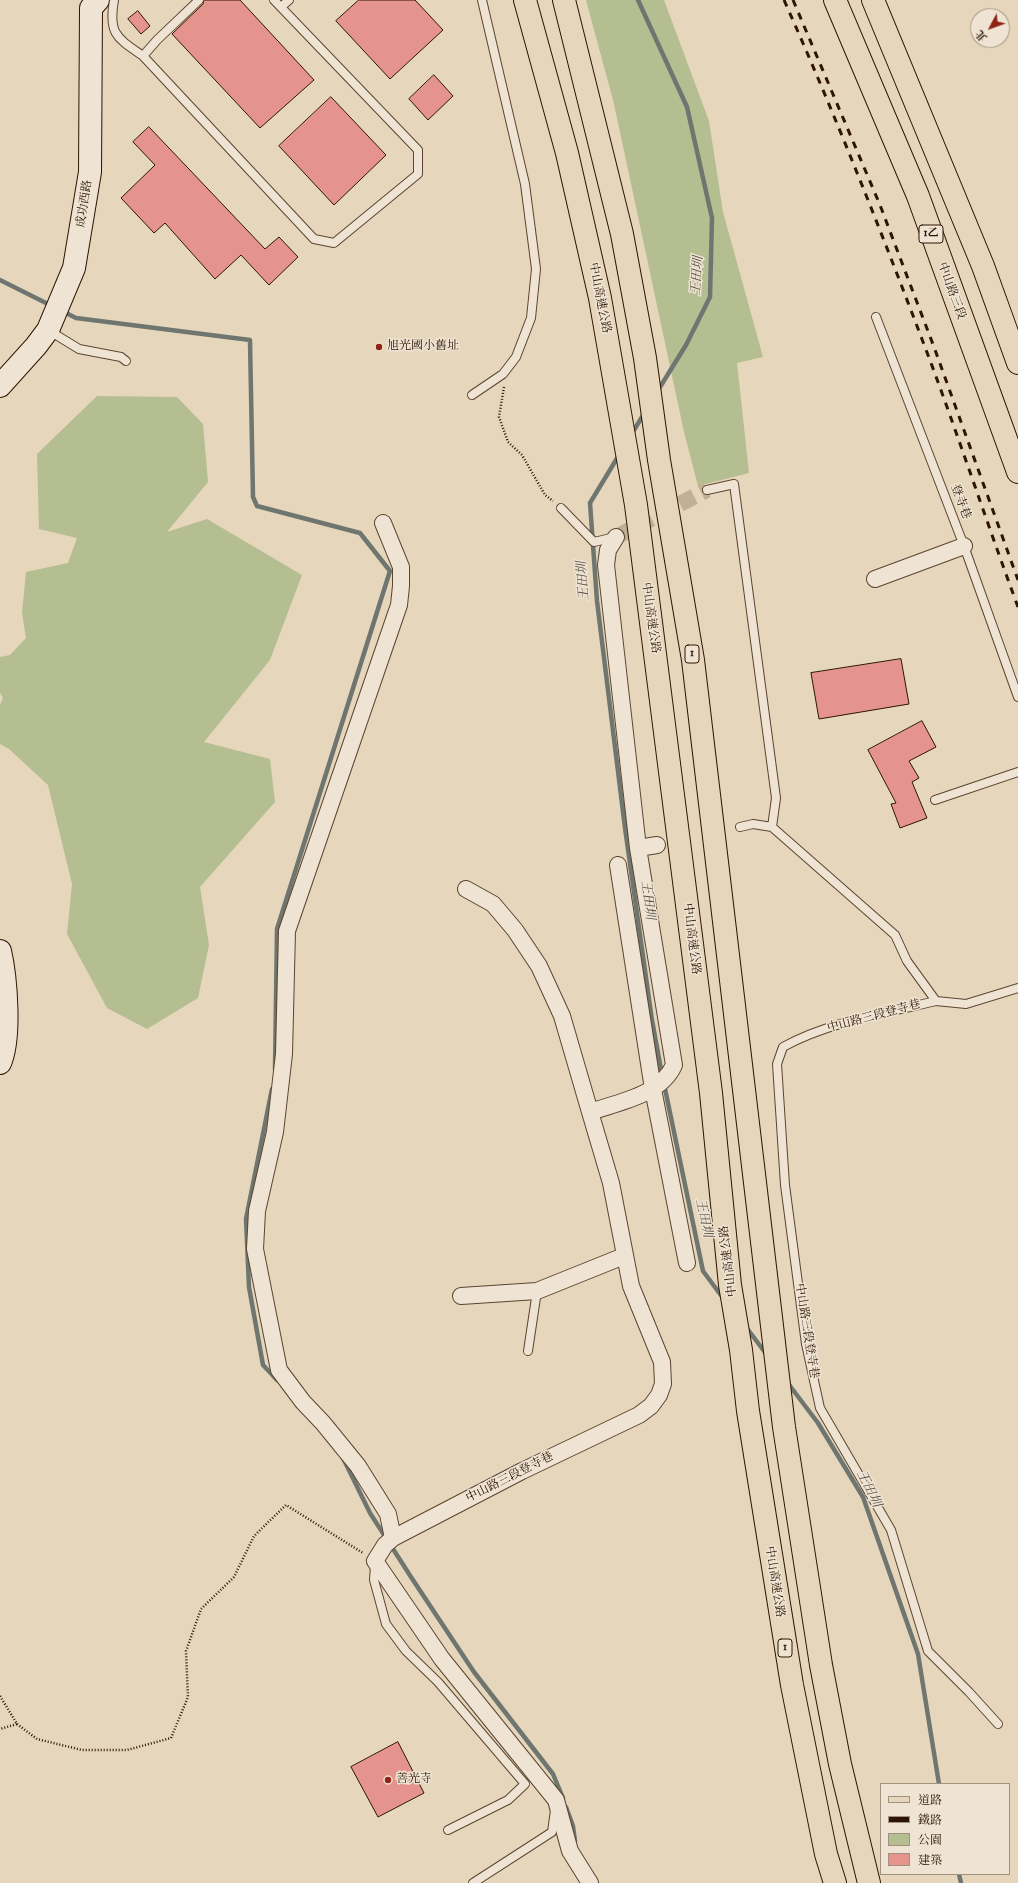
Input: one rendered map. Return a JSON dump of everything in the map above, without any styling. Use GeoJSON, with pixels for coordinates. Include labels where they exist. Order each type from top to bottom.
{"type":"FeatureCollection","features":[{"type":"Feature","properties":{"kind":"main road","name":"中山高速公路"},"geometry":{"type":"LineString","coordinates":[[525,0],[567,153],[600,298],[636,505],[710,1085],[730,1286],[741,1350],[748,1411],[770,1558],[792,1685],[826,1854],[835,1883]]}},
{"type":"Feature","properties":{"kind":"main road","name":"1"},"geometry":{"type":"LineString","coordinates":[[564,0],[622,234],[645,358],[659,460],[693,660],[784,1427],[823,1673],[842,1772],[869,1883]]}},
{"type":"Feature","properties":{"kind":"main road","name":"中山路三段"},"geometry":{"type":"LineString","coordinates":[[835,0],[918,196],[1018,472]]}},
{"type":"Feature","properties":{"kind":"main road"},"geometry":{"type":"LineString","coordinates":[[873,0],[983,266],[1018,363]]}},
{"type":"Feature","properties":{"kind":"street","name":"成功西路"},"geometry":{"type":"LineString","coordinates":[[0,386],[36,346],[48,330],[74,268],[90,172],[91,8],[98,0]]}},
{"type":"Feature","properties":{"kind":"street"},"geometry":{"type":"LineString","coordinates":[[383,523],[401,567],[399,605],[287,931],[284,1054],[275,1132],[257,1211],[255,1249],[279,1370],[302,1402],[323,1423],[358,1466],[388,1514],[389,1542],[375,1561],[442,1659],[556,1800],[570,1851],[590,1883]]}},
{"type":"Feature","properties":{"kind":"street"},"geometry":{"type":"LineString","coordinates":[[590,1112],[653,1089],[669,1075],[674,1065],[638,848],[606,565],[608,550],[616,537]]}},
{"type":"Feature","properties":{"kind":"street"},"geometry":{"type":"LineString","coordinates":[[875,579],[964,546]]}},
{"type":"Feature","properties":{"kind":"street"},"geometry":{"type":"LineString","coordinates":[[638,848],[657,845]]}},
{"type":"Feature","properties":{"kind":"street"},"geometry":{"type":"LineString","coordinates":[[618,865],[653,1089],[687,1263]]}},
{"type":"Feature","properties":{"kind":"street","name":"中山路三段登寺巷"},"geometry":{"type":"LineString","coordinates":[[389,1542],[522,1471],[638,1416],[651,1406],[659,1395],[663,1384],[662,1362],[631,1286],[611,1183],[562,1016],[539,966],[515,930],[493,904],[466,890]]}},
{"type":"Feature","properties":{"kind":"street"},"geometry":{"type":"LineString","coordinates":[[0,951],[5,973],[6,1022],[3,1057],[0,1063]]}},
{"type":"Feature","properties":{"kind":"street"},"geometry":{"type":"LineString","coordinates":[[461,1296],[537,1291],[624,1256]]}},
{"type":"Feature","properties":{"kind":"lane"},"geometry":{"type":"LineString","coordinates":[[114,0],[113,29],[123,42],[143,56],[314,239],[334,243],[418,174],[418,150],[274,0]]}},
{"type":"Feature","properties":{"kind":"lane"},"geometry":{"type":"LineString","coordinates":[[143,56],[157,40],[199,0]]}},
{"type":"Feature","properties":{"kind":"lane"},"geometry":{"type":"LineString","coordinates":[[281,7],[289,0]]}},
{"type":"Feature","properties":{"kind":"lane"},"geometry":{"type":"LineString","coordinates":[[472,395],[503,374],[516,357],[530,318],[536,269],[524,184],[482,0]]}},
{"type":"Feature","properties":{"kind":"lane","name":"登寺巷"},"geometry":{"type":"LineString","coordinates":[[876,317],[964,546],[1018,697]]}},
{"type":"Feature","properties":{"kind":"lane"},"geometry":{"type":"LineString","coordinates":[[48,330],[79,349],[121,357],[126,361]]}},
{"type":"Feature","properties":{"kind":"lane"},"geometry":{"type":"LineString","coordinates":[[707,490],[734,484],[776,798],[772,827],[753,824],[740,826]]}},
{"type":"Feature","properties":{"kind":"lane"},"geometry":{"type":"LineString","coordinates":[[561,508],[594,542],[616,537]]}},
{"type":"Feature","properties":{"kind":"lane"},"geometry":{"type":"LineString","coordinates":[[935,800],[1018,772]]}},
{"type":"Feature","properties":{"kind":"lane","name":"中山路三段登寺巷"},"geometry":{"type":"LineString","coordinates":[[772,827],[895,934],[907,961],[936,1001]]}},
{"type":"Feature","properties":{"kind":"lane","name":"中山路三段登寺巷"},"geometry":{"type":"LineString","coordinates":[[998,1724],[969,1692],[928,1652],[891,1530],[820,1408],[806,1344],[785,1185],[777,1064],[783,1047],[809,1034],[868,1017],[936,1001],[966,1004],[1018,988]]}},
{"type":"Feature","properties":{"kind":"lane"},"geometry":{"type":"LineString","coordinates":[[528,1351],[537,1291]]}},
{"type":"Feature","properties":{"kind":"lane"},"geometry":{"type":"LineString","coordinates":[[375,1561],[374,1580],[386,1624],[406,1651],[438,1682],[525,1784],[508,1800],[448,1830]]}},
{"type":"Feature","properties":{"kind":"lane"},"geometry":{"type":"LineString","coordinates":[[473,1883],[552,1832],[556,1800]]}},
{"type":"Feature","properties":{"kind":"path"},"geometry":{"type":"LineString","coordinates":[[504,385],[499,417],[508,442],[522,455],[545,495],[561,508]]}},
{"type":"Feature","properties":{"kind":"path"},"geometry":{"type":"LineString","coordinates":[[0,1696],[17,1724],[37,1739],[82,1750],[127,1750],[171,1738],[188,1697],[186,1651],[201,1609],[234,1577],[254,1536],[286,1506],[350,1544],[375,1561]]}},
{"type":"Feature","properties":{"kind":"path"},"geometry":{"type":"LineString","coordinates":[[0,1729],[17,1724]]}},
{"type":"Feature","properties":{"kind":"green space"},"geometry":{"type":"Polygon","coordinates":[[[586,0],[664,0],[709,121],[723,212],[763,357],[737,363],[749,473],[698,486],[684,432],[614,104],[586,0]]]}},
{"type":"Feature","properties":{"kind":"green space"},"geometry":{"type":"Polygon","coordinates":[[[97,396],[177,397],[203,424],[208,482],[167,532],[207,519],[302,575],[270,660],[204,742],[270,759],[275,802],[200,887],[209,945],[198,998],[147,1029],[107,1008],[67,934],[72,884],[48,785],[9,749],[0,744],[0,705],[3,698],[0,693],[0,657],[10,655],[26,638],[22,613],[26,572],[68,563],[77,538],[39,529],[37,454],[97,396]]]}},
{"type":"Feature","properties":{"kind":"building"},"geometry":{"type":"Polygon","coordinates":[[[204,0],[240,0],[314,80],[260,128],[172,34],[203,4],[204,0]]]}},
{"type":"Feature","properties":{"kind":"building"},"geometry":{"type":"Polygon","coordinates":[[[359,0],[415,0],[443,30],[390,79],[336,21],[359,0]]]}},
{"type":"Feature","properties":{"kind":"building"},"geometry":{"type":"Polygon","coordinates":[[[138,11],[150,26],[141,34],[128,19],[138,11]]]}},
{"type":"Feature","properties":{"kind":"building"},"geometry":{"type":"Polygon","coordinates":[[[434,75],[453,96],[428,120],[409,99],[434,75]]]}},
{"type":"Feature","properties":{"kind":"building"},"geometry":{"type":"Polygon","coordinates":[[[331,97],[386,155],[334,205],[279,146],[331,97]]]}},
{"type":"Feature","properties":{"kind":"building"},"geometry":{"type":"Polygon","coordinates":[[[149,127],[265,249],[279,237],[298,257],[269,285],[241,255],[215,279],[165,223],[154,233],[121,198],[155,165],[133,142],[149,127]]]}},
{"type":"Feature","properties":{"kind":"building"},"geometry":{"type":"Polygon","coordinates":[[[901,659],[909,704],[819,719],[811,673],[901,659]]]}},
{"type":"Feature","properties":{"kind":"building"},"geometry":{"type":"Polygon","coordinates":[[[922,721],[936,747],[909,761],[919,778],[912,782],[927,818],[900,828],[891,804],[896,803],[868,750],[922,721]]]}},
{"type":"Feature","properties":{"kind":"building","name":"善光寺"},"geometry":{"type":"Polygon","coordinates":[[[398,1742],[424,1793],[378,1817],[351,1767],[398,1742]]]}},
{"type":"Feature","properties":{"kind":"waterway","name":"王田圳"},"geometry":{"type":"LineString","coordinates":[[638,0],[687,107],[712,218],[710,297],[686,345],[657,392]]}},
{"type":"Feature","properties":{"kind":"waterway"},"geometry":{"type":"LineString","coordinates":[[0,280],[52,306]]}},
{"type":"Feature","properties":{"kind":"waterway"},"geometry":{"type":"LineString","coordinates":[[62,311],[76,318],[250,340],[253,497],[257,506],[360,533],[390,571],[277,929],[275,1069]]}},
{"type":"Feature","properties":{"kind":"waterway","name":"王田圳"},"geometry":{"type":"LineString","coordinates":[[631,435],[645,412]]}},
{"type":"Feature","properties":{"kind":"waterway","name":"王田圳"},"geometry":{"type":"LineString","coordinates":[[619,455],[590,503],[597,601],[625,828],[652,1020],[662,1075]]}},
{"type":"Feature","properties":{"kind":"waterway","name":"王田圳"},"geometry":{"type":"LineString","coordinates":[[664,1084],[703,1271],[723,1298]]}},
{"type":"Feature","properties":{"kind":"waterway"},"geometry":{"type":"LineString","coordinates":[[272,1089],[246,1219],[249,1287],[263,1365],[277,1380]]}},
{"type":"Feature","properties":{"kind":"waterway","name":"王田圳"},"geometry":{"type":"LineString","coordinates":[[746,1327],[767,1355]]}},
{"type":"Feature","properties":{"kind":"waterway","name":"王田圳"},"geometry":{"type":"LineString","coordinates":[[787,1382],[818,1423],[863,1497],[918,1654],[939,1783]]}},
{"type":"Feature","properties":{"kind":"waterway"},"geometry":{"type":"LineString","coordinates":[[343,1458],[370,1513],[411,1577],[474,1672],[553,1774],[563,1798]]}},
{"type":"Feature","properties":{"kind":"waterway"},"geometry":{"type":"LineString","coordinates":[[566,1807],[573,1826],[575,1841]]}},
{"type":"Feature","properties":{"kind":"waterway","name":"王田圳"},"geometry":{"type":"LineString","coordinates":[[959,1875],[961,1883]]}},
{"type":"Feature","properties":{"kind":"tunnel"},"geometry":{"type":"LineString","coordinates":[[616,537],[707,490]]}},
{"type":"Feature","properties":{"kind":"railway"},"geometry":{"type":"LineString","coordinates":[[784,0],[842,135],[896,272],[942,393],[1018,607]]}},
{"type":"Feature","properties":{"kind":"railway"},"geometry":{"type":"LineString","coordinates":[[793,0],[880,205],[934,347],[1018,580]]}},
{"type":"Feature","properties":{"kind":"place","name":"旭光國小舊址"},"geometry":{"type":"Point","coordinates":[379,347]}},
{"type":"Feature","properties":{"kind":"place","name":"善光寺"},"geometry":{"type":"Point","coordinates":[388,1780]}}]}
